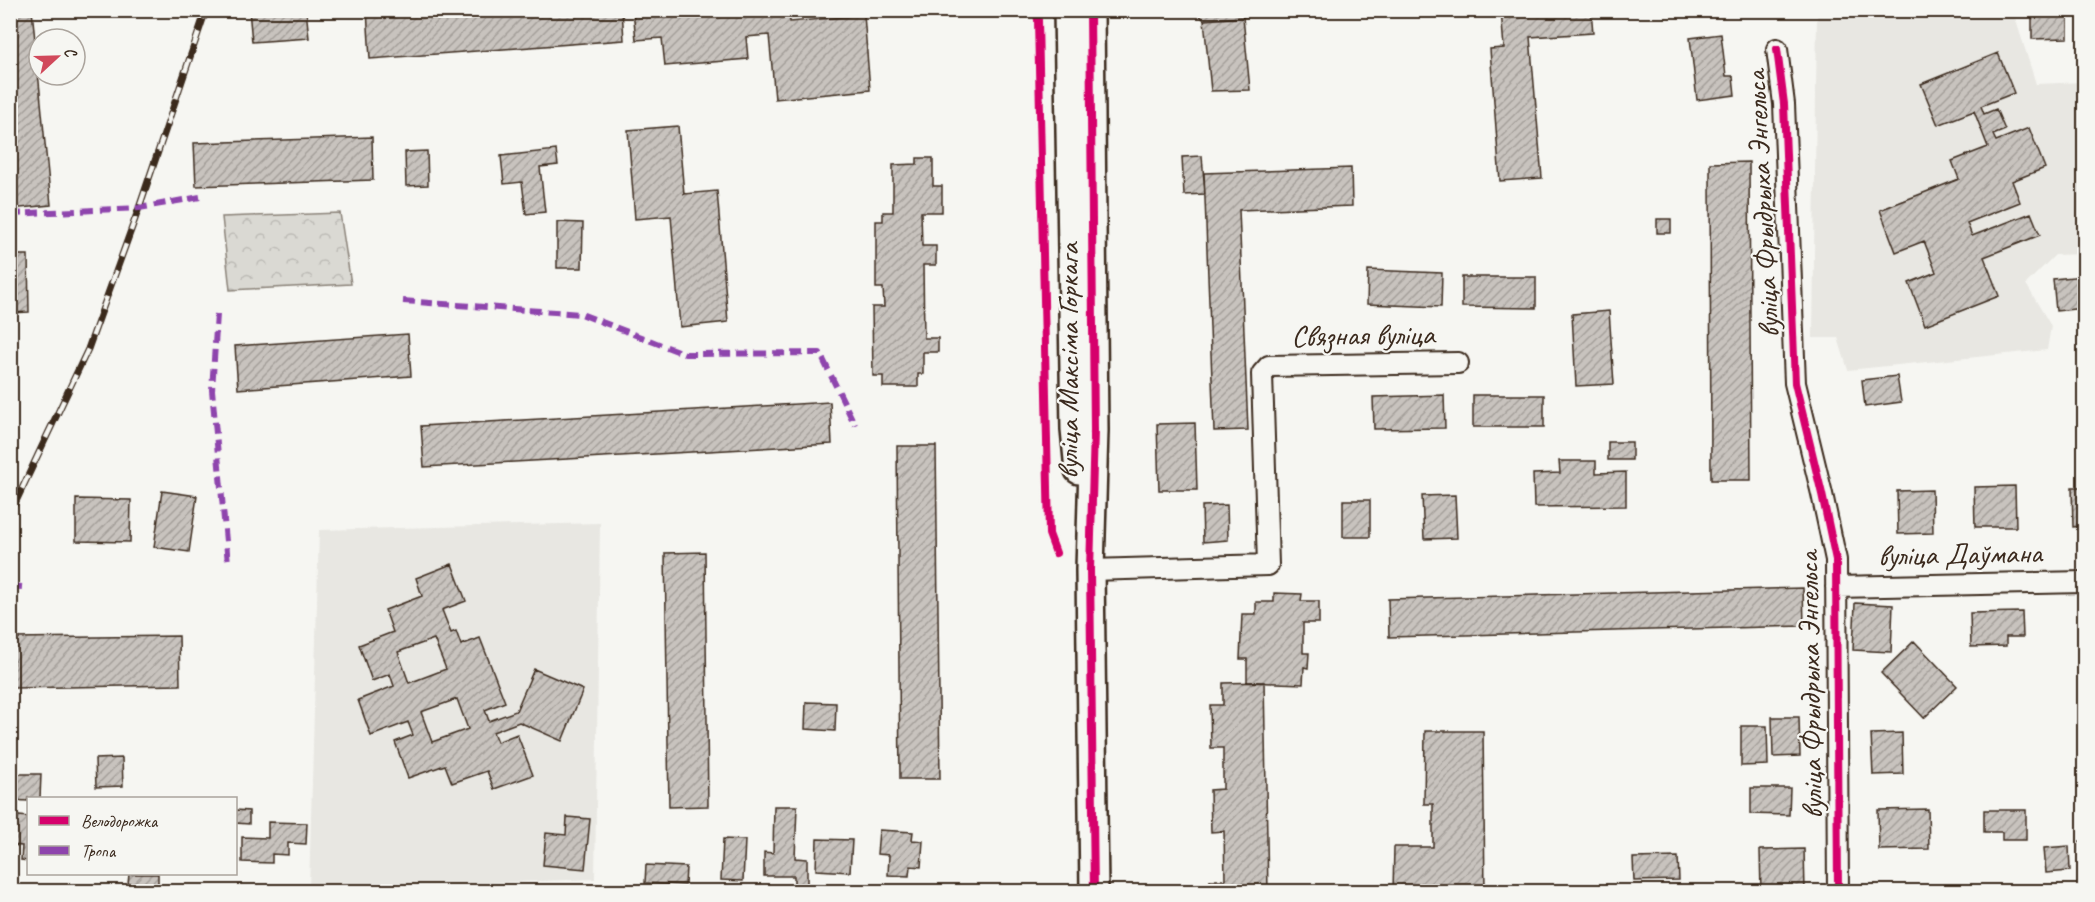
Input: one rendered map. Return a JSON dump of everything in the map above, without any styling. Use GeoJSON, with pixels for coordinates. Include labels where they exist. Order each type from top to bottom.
{"type":"FeatureCollection","features":[{"type":"Feature","properties":{"kind":"street","name":"вуліца Максіма Горкага"},"geometry":{"type":"LineString","coordinates":[[1068,10],[1075,429],[1090,570]]}},
{"type":"Feature","properties":{"kind":"street","name":"вуліца Максіма Горкага"},"geometry":{"type":"LineString","coordinates":[[1090,10],[1094,430],[1090,570],[1094,891]]}},
{"type":"Feature","properties":{"kind":"street","name":"вуліца Фрыдрыха Энгельса"},"geometry":{"type":"LineString","coordinates":[[1777,50],[1784,104],[1795,383],[1836,560],[1838,891]]}},
{"type":"Feature","properties":{"kind":"street","name":"Связная вуліца"},"geometry":{"type":"LineString","coordinates":[[1090,570],[1268,565],[1262,374],[1269,366],[1458,363]]}},
{"type":"Feature","properties":{"kind":"street","name":"вуліца Даўмана"},"geometry":{"type":"LineString","coordinates":[[1836,587],[2085,582]]}},
{"type":"Feature","properties":{"kind":"shaded area"},"geometry":{"type":"Polygon","coordinates":[[[1817,11],[2013,11],[2036,84],[2084,82],[2084,254],[2055,255],[2026,284],[2051,326],[2047,350],[1848,370],[1838,338],[1813,338],[1817,11]]]}},
{"type":"Feature","properties":{"kind":"shaded area"},"geometry":{"type":"Polygon","coordinates":[[[600,523],[595,879],[309,890],[319,530],[600,523]]]}},
{"type":"Feature","properties":{"kind":"green space"},"geometry":{"type":"Polygon","coordinates":[[[340,213],[351,284],[230,290],[222,217],[340,213]]]}},
{"type":"Feature","properties":{"kind":"building"},"geometry":{"type":"Polygon","coordinates":[[[10,10],[32,10],[34,27],[27,27],[27,87],[40,87],[51,205],[10,209],[10,10]]]}},
{"type":"Feature","properties":{"kind":"building"},"geometry":{"type":"Polygon","coordinates":[[[249,10],[306,10],[309,38],[252,42],[249,10]]]}},
{"type":"Feature","properties":{"kind":"building"},"geometry":{"type":"Polygon","coordinates":[[[367,10],[622,10],[624,40],[370,59],[367,10]]]}},
{"type":"Feature","properties":{"kind":"building"},"geometry":{"type":"Polygon","coordinates":[[[633,10],[789,10],[790,22],[864,15],[870,90],[775,99],[769,35],[746,37],[748,59],[665,66],[662,38],[636,40],[633,10]]]}},
{"type":"Feature","properties":{"kind":"building"},"geometry":{"type":"Polygon","coordinates":[[[1195,10],[1243,10],[1243,17],[1204,20],[1195,10]]]}},
{"type":"Feature","properties":{"kind":"building"},"geometry":{"type":"Polygon","coordinates":[[[1243,10],[1325,10],[1325,13],[1243,17],[1243,10]]]}},
{"type":"Feature","properties":{"kind":"building"},"geometry":{"type":"Polygon","coordinates":[[[1501,10],[1591,10],[1593,33],[1530,37],[1542,178],[1500,181],[1490,49],[1504,48],[1501,10]]]}},
{"type":"Feature","properties":{"kind":"building"},"geometry":{"type":"Polygon","coordinates":[[[2032,10],[2068,10],[2068,38],[2032,39],[2032,10]]]}},
{"type":"Feature","properties":{"kind":"building"},"geometry":{"type":"Polygon","coordinates":[[[1243,17],[1250,90],[1211,91],[1204,20],[1243,17]]]}},
{"type":"Feature","properties":{"kind":"building"},"geometry":{"type":"Polygon","coordinates":[[[1721,34],[1726,76],[1733,76],[1735,95],[1697,100],[1690,38],[1721,34]]]}},
{"type":"Feature","properties":{"kind":"building"},"geometry":{"type":"Polygon","coordinates":[[[1998,53],[2014,93],[1981,106],[1984,114],[1996,109],[2005,130],[1993,135],[1996,141],[2029,128],[2045,168],[2012,181],[2020,202],[1967,223],[1972,236],[2031,213],[2040,235],[1984,257],[1999,296],[1925,325],[1909,283],[1936,272],[1924,241],[1896,252],[1880,210],[1959,179],[1952,161],[1988,147],[1974,111],[1938,125],[1921,84],[1998,53]]]}},
{"type":"Feature","properties":{"kind":"building"},"geometry":{"type":"Polygon","coordinates":[[[678,126],[684,194],[717,191],[728,322],[680,327],[671,216],[635,219],[628,130],[678,126]]]}},
{"type":"Feature","properties":{"kind":"building"},"geometry":{"type":"Polygon","coordinates":[[[372,137],[373,180],[196,186],[194,143],[372,137]]]}},
{"type":"Feature","properties":{"kind":"building"},"geometry":{"type":"Polygon","coordinates":[[[556,150],[558,165],[540,167],[545,212],[526,214],[522,182],[504,184],[501,156],[556,150]]]}},
{"type":"Feature","properties":{"kind":"building"},"geometry":{"type":"Polygon","coordinates":[[[427,151],[428,185],[406,186],[405,152],[427,151]]]}},
{"type":"Feature","properties":{"kind":"building"},"geometry":{"type":"Polygon","coordinates":[[[1202,156],[1205,194],[1184,195],[1182,157],[1202,156]]]}},
{"type":"Feature","properties":{"kind":"building"},"geometry":{"type":"Polygon","coordinates":[[[917,158],[933,158],[933,186],[942,186],[942,212],[921,212],[922,246],[936,246],[936,265],[923,265],[924,338],[938,338],[938,352],[923,352],[923,374],[918,374],[918,387],[883,387],[883,376],[873,376],[872,307],[884,307],[883,288],[876,288],[876,221],[883,221],[883,212],[893,212],[893,165],[917,164],[917,158]]]}},
{"type":"Feature","properties":{"kind":"building"},"geometry":{"type":"Polygon","coordinates":[[[1749,162],[1751,480],[1711,480],[1710,163],[1749,162]]]}},
{"type":"Feature","properties":{"kind":"building"},"geometry":{"type":"Polygon","coordinates":[[[1351,168],[1352,206],[1239,210],[1248,430],[1214,431],[1204,173],[1351,168]]]}},
{"type":"Feature","properties":{"kind":"building"},"geometry":{"type":"Polygon","coordinates":[[[1657,219],[1671,219],[1671,233],[1657,233],[1657,219]]]}},
{"type":"Feature","properties":{"kind":"building"},"geometry":{"type":"Polygon","coordinates":[[[557,222],[583,223],[582,268],[557,268],[557,222]]]}},
{"type":"Feature","properties":{"kind":"building"},"geometry":{"type":"Polygon","coordinates":[[[10,255],[28,255],[29,312],[10,313],[10,255]]]}},
{"type":"Feature","properties":{"kind":"building"},"geometry":{"type":"Polygon","coordinates":[[[1368,270],[1442,273],[1441,307],[1367,304],[1368,270]]]}},
{"type":"Feature","properties":{"kind":"building"},"geometry":{"type":"Polygon","coordinates":[[[2084,276],[2084,308],[2056,311],[2053,279],[2084,276]]]}},
{"type":"Feature","properties":{"kind":"building"},"geometry":{"type":"Polygon","coordinates":[[[1462,277],[1536,277],[1536,308],[1462,307],[1462,277]]]}},
{"type":"Feature","properties":{"kind":"building"},"geometry":{"type":"Polygon","coordinates":[[[1609,311],[1614,384],[1576,386],[1572,314],[1609,311]]]}},
{"type":"Feature","properties":{"kind":"building"},"geometry":{"type":"Polygon","coordinates":[[[408,334],[411,376],[238,389],[235,346],[408,334]]]}},
{"type":"Feature","properties":{"kind":"building"},"geometry":{"type":"Polygon","coordinates":[[[1897,376],[1901,402],[1865,407],[1862,380],[1897,376]]]}},
{"type":"Feature","properties":{"kind":"building"},"geometry":{"type":"Polygon","coordinates":[[[1444,395],[1445,428],[1374,429],[1373,397],[1444,395]]]}},
{"type":"Feature","properties":{"kind":"building"},"geometry":{"type":"Polygon","coordinates":[[[1473,395],[1544,395],[1544,427],[1473,427],[1473,395]]]}},
{"type":"Feature","properties":{"kind":"building"},"geometry":{"type":"Polygon","coordinates":[[[830,402],[832,444],[424,467],[421,426],[830,402]]]}},
{"type":"Feature","properties":{"kind":"building"},"geometry":{"type":"Polygon","coordinates":[[[1195,423],[1197,490],[1159,490],[1157,424],[1195,423]]]}},
{"type":"Feature","properties":{"kind":"building"},"geometry":{"type":"Polygon","coordinates":[[[1608,442],[1632,442],[1632,460],[1608,460],[1608,442]]]}},
{"type":"Feature","properties":{"kind":"building"},"geometry":{"type":"Polygon","coordinates":[[[897,446],[936,446],[940,779],[900,779],[897,446]]]}},
{"type":"Feature","properties":{"kind":"building"},"geometry":{"type":"Polygon","coordinates":[[[1559,461],[1596,461],[1596,473],[1626,472],[1626,506],[1534,507],[1533,474],[1560,473],[1559,461]]]}},
{"type":"Feature","properties":{"kind":"building"},"geometry":{"type":"Polygon","coordinates":[[[2015,486],[2016,527],[1975,527],[1974,487],[2015,486]]]}},
{"type":"Feature","properties":{"kind":"building"},"geometry":{"type":"Polygon","coordinates":[[[2072,487],[2084,487],[2084,526],[2073,527],[2072,487]]]}},
{"type":"Feature","properties":{"kind":"building"},"geometry":{"type":"Polygon","coordinates":[[[1932,490],[1933,533],[1898,534],[1897,491],[1932,490]]]}},
{"type":"Feature","properties":{"kind":"building"},"geometry":{"type":"Polygon","coordinates":[[[162,491],[197,496],[189,552],[154,547],[162,491]]]}},
{"type":"Feature","properties":{"kind":"building"},"geometry":{"type":"Polygon","coordinates":[[[1455,495],[1457,538],[1424,539],[1422,496],[1455,495]]]}},
{"type":"Feature","properties":{"kind":"building"},"geometry":{"type":"Polygon","coordinates":[[[76,499],[131,500],[130,542],[76,541],[76,499]]]}},
{"type":"Feature","properties":{"kind":"building"},"geometry":{"type":"Polygon","coordinates":[[[1343,500],[1370,500],[1370,537],[1343,537],[1343,500]]]}},
{"type":"Feature","properties":{"kind":"building"},"geometry":{"type":"Polygon","coordinates":[[[1227,505],[1228,540],[1203,542],[1202,506],[1227,505]]]}},
{"type":"Feature","properties":{"kind":"building"},"geometry":{"type":"Polygon","coordinates":[[[705,552],[708,806],[669,807],[665,553],[705,552]]]}},
{"type":"Feature","properties":{"kind":"building"},"geometry":{"type":"Polygon","coordinates":[[[452,564],[466,601],[442,610],[451,633],[456,631],[461,645],[480,638],[505,702],[485,710],[489,721],[516,711],[534,669],[583,690],[562,741],[519,722],[493,732],[497,742],[517,734],[533,775],[494,789],[487,771],[452,783],[445,765],[408,778],[395,742],[413,735],[408,722],[371,736],[358,700],[394,686],[390,674],[372,681],[359,645],[393,632],[385,610],[422,596],[416,578],[452,564]],[[434,639],[398,652],[409,683],[446,669],[434,639]],[[457,699],[421,712],[432,742],[468,729],[457,699]]]}},
{"type":"Feature","properties":{"kind":"building"},"geometry":{"type":"Polygon","coordinates":[[[1803,588],[1804,626],[1389,637],[1388,599],[1803,588]]]}},
{"type":"Feature","properties":{"kind":"building"},"geometry":{"type":"Polygon","coordinates":[[[1274,593],[1302,594],[1301,601],[1319,601],[1319,623],[1303,623],[1303,653],[1309,653],[1308,668],[1304,667],[1303,684],[1247,682],[1247,659],[1240,659],[1242,614],[1256,614],[1256,602],[1274,602],[1274,593]]]}},
{"type":"Feature","properties":{"kind":"building"},"geometry":{"type":"Polygon","coordinates":[[[1855,603],[1893,605],[1891,652],[1853,650],[1855,603]]]}},
{"type":"Feature","properties":{"kind":"building"},"geometry":{"type":"Polygon","coordinates":[[[2022,612],[2023,637],[2006,637],[2006,646],[1971,647],[1970,613],[2022,612]]]}},
{"type":"Feature","properties":{"kind":"building"},"geometry":{"type":"Polygon","coordinates":[[[179,636],[180,685],[13,688],[13,638],[179,636]]]}},
{"type":"Feature","properties":{"kind":"building"},"geometry":{"type":"Polygon","coordinates":[[[1914,641],[1957,686],[1924,718],[1881,673],[1914,641]]]}},
{"type":"Feature","properties":{"kind":"building"},"geometry":{"type":"Polygon","coordinates":[[[1264,682],[1268,892],[1210,892],[1210,880],[1225,880],[1224,831],[1211,832],[1210,790],[1223,789],[1223,748],[1211,748],[1210,705],[1223,705],[1223,683],[1264,682]]]}},
{"type":"Feature","properties":{"kind":"building"},"geometry":{"type":"Polygon","coordinates":[[[806,702],[836,703],[835,731],[805,729],[806,702]]]}},
{"type":"Feature","properties":{"kind":"building"},"geometry":{"type":"Polygon","coordinates":[[[1772,717],[1799,717],[1800,756],[1773,757],[1772,717]]]}},
{"type":"Feature","properties":{"kind":"building"},"geometry":{"type":"Polygon","coordinates":[[[1741,726],[1767,726],[1768,765],[1741,766],[1741,726]]]}},
{"type":"Feature","properties":{"kind":"building"},"geometry":{"type":"Polygon","coordinates":[[[1425,731],[1483,731],[1485,892],[1393,892],[1394,847],[1433,847],[1433,804],[1424,804],[1425,731]]]}},
{"type":"Feature","properties":{"kind":"building"},"geometry":{"type":"Polygon","coordinates":[[[1902,733],[1903,774],[1873,775],[1871,734],[1902,733]]]}},
{"type":"Feature","properties":{"kind":"building"},"geometry":{"type":"Polygon","coordinates":[[[122,758],[123,786],[96,787],[95,759],[122,758]]]}},
{"type":"Feature","properties":{"kind":"building"},"geometry":{"type":"Polygon","coordinates":[[[10,774],[41,774],[40,797],[27,797],[27,801],[10,800],[10,774]]]}},
{"type":"Feature","properties":{"kind":"building"},"geometry":{"type":"Polygon","coordinates":[[[1751,788],[1790,788],[1789,815],[1751,814],[1751,788]]]}},
{"type":"Feature","properties":{"kind":"building"},"geometry":{"type":"Polygon","coordinates":[[[774,806],[797,806],[795,858],[807,859],[807,886],[794,886],[794,876],[764,876],[764,852],[773,853],[774,806]]]}},
{"type":"Feature","properties":{"kind":"building"},"geometry":{"type":"Polygon","coordinates":[[[1928,809],[1929,849],[1879,850],[1878,810],[1928,809]]]}},
{"type":"Feature","properties":{"kind":"building"},"geometry":{"type":"Polygon","coordinates":[[[237,810],[249,811],[249,824],[237,823],[237,810]]]}},
{"type":"Feature","properties":{"kind":"building"},"geometry":{"type":"Polygon","coordinates":[[[1984,810],[2026,810],[2026,840],[2002,840],[2002,832],[1984,832],[1984,810]]]}},
{"type":"Feature","properties":{"kind":"building"},"geometry":{"type":"Polygon","coordinates":[[[10,815],[27,817],[27,861],[21,860],[22,846],[10,845],[10,815]]]}},
{"type":"Feature","properties":{"kind":"building"},"geometry":{"type":"Polygon","coordinates":[[[567,817],[590,819],[585,869],[543,865],[546,833],[566,835],[567,817]]]}},
{"type":"Feature","properties":{"kind":"building"},"geometry":{"type":"Polygon","coordinates":[[[268,822],[307,823],[306,844],[288,843],[288,855],[272,854],[272,863],[242,862],[242,837],[268,838],[268,822]]]}},
{"type":"Feature","properties":{"kind":"building"},"geometry":{"type":"Polygon","coordinates":[[[879,830],[913,832],[912,840],[923,841],[921,867],[910,866],[909,876],[888,875],[889,855],[877,854],[879,830]]]}},
{"type":"Feature","properties":{"kind":"building"},"geometry":{"type":"Polygon","coordinates":[[[723,839],[745,840],[743,881],[721,880],[723,839]]]}},
{"type":"Feature","properties":{"kind":"building"},"geometry":{"type":"Polygon","coordinates":[[[817,839],[852,840],[850,872],[816,870],[817,839]]]}},
{"type":"Feature","properties":{"kind":"building"},"geometry":{"type":"Polygon","coordinates":[[[2080,841],[2084,841],[2084,867],[2080,867],[2080,841]]]}},
{"type":"Feature","properties":{"kind":"building"},"geometry":{"type":"Polygon","coordinates":[[[2069,846],[2070,871],[2046,873],[2044,848],[2069,846]]]}},
{"type":"Feature","properties":{"kind":"building"},"geometry":{"type":"Polygon","coordinates":[[[1804,849],[1805,892],[1761,892],[1760,850],[1804,849]]]}},
{"type":"Feature","properties":{"kind":"building"},"geometry":{"type":"Polygon","coordinates":[[[1678,857],[1679,880],[1634,881],[1633,858],[1678,857]]]}},
{"type":"Feature","properties":{"kind":"building"},"geometry":{"type":"Polygon","coordinates":[[[646,865],[686,867],[685,885],[645,883],[646,865]]]}},
{"type":"Feature","properties":{"kind":"building"},"geometry":{"type":"Polygon","coordinates":[[[129,875],[158,875],[158,885],[128,884],[129,875]]]}},
{"type":"Feature","properties":{"kind":"railway"},"geometry":{"type":"LineString","coordinates":[[10,514],[88,349],[139,208],[206,10]]}},
{"type":"Feature","properties":{"kind":"marked path"},"geometry":{"type":"LineString","coordinates":[[10,214],[139,208],[200,197]]}},
{"type":"Feature","properties":{"kind":"marked path"},"geometry":{"type":"LineString","coordinates":[[403,301],[581,314],[685,354],[820,353],[855,425]]}},
{"type":"Feature","properties":{"kind":"marked path"},"geometry":{"type":"LineString","coordinates":[[217,314],[212,390],[228,563]]}},
{"type":"Feature","properties":{"kind":"marked path"},"geometry":{"type":"LineString","coordinates":[[10,586],[22,587]]}},
{"type":"Feature","properties":{"kind":"cycle path"},"geometry":{"type":"LineString","coordinates":[[1036,10],[1049,534],[1056,553]]}},
{"type":"Feature","properties":{"kind":"cycle path"},"geometry":{"type":"LineString","coordinates":[[1090,10],[1094,430],[1090,570],[1094,892]]}},
{"type":"Feature","properties":{"kind":"cycle path"},"geometry":{"type":"LineString","coordinates":[[1777,49],[1784,104],[1795,383],[1836,560],[1838,892]]}}]}
